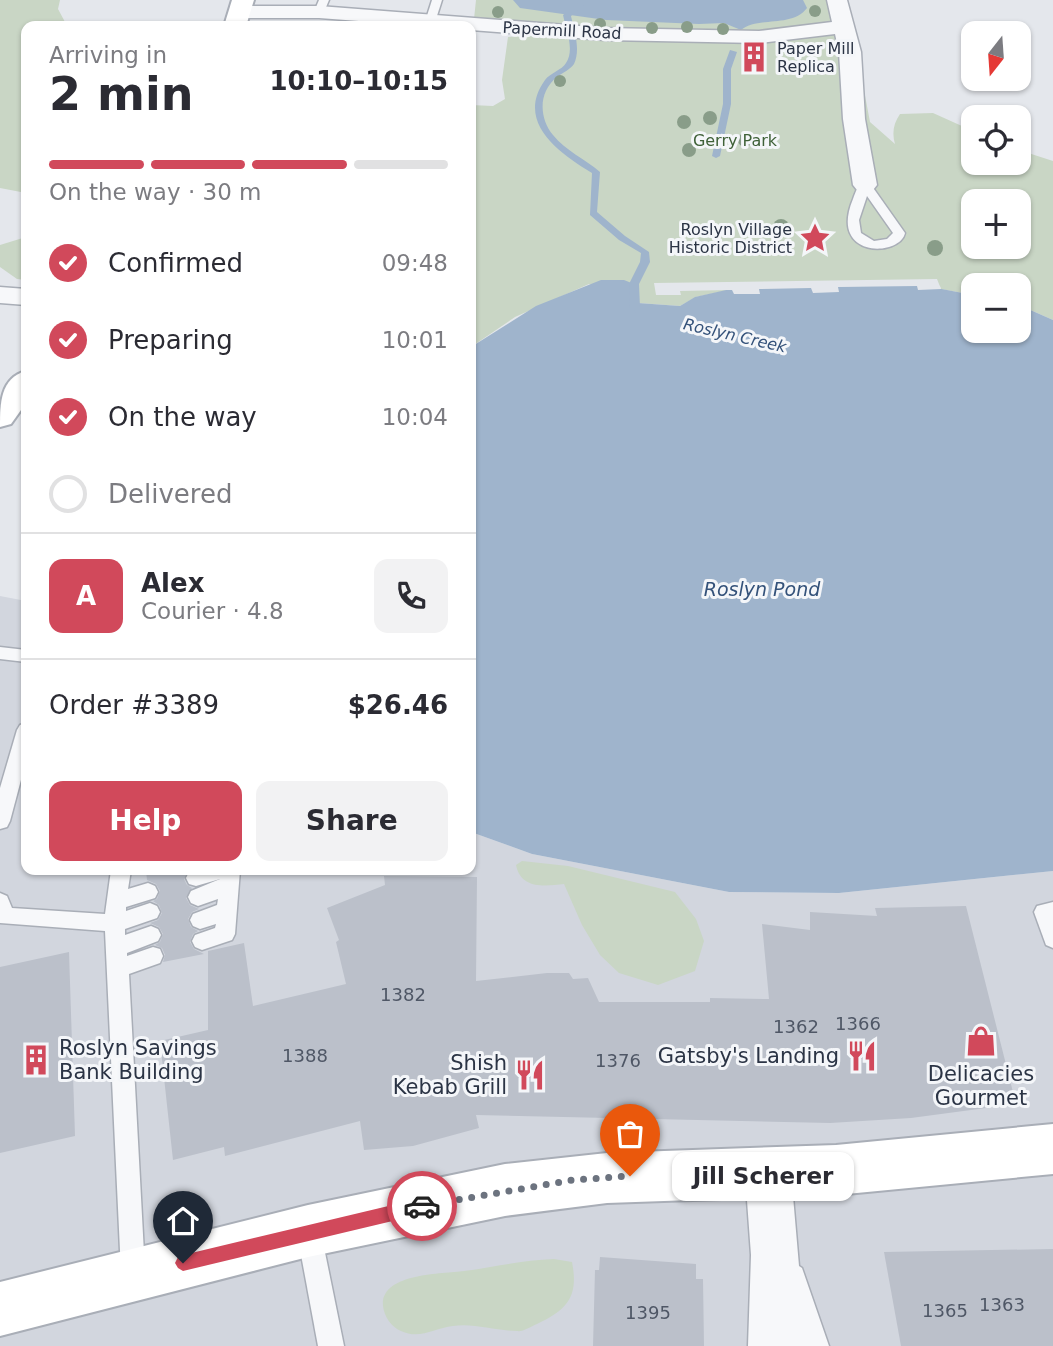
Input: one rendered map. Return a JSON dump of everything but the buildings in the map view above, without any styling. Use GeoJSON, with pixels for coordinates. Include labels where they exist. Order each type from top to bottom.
{"type":"FeatureCollection","features":[{"type":"Feature","properties":{"kind":"main road"},"geometry":{"type":"LineString","coordinates":[[0,417],[21,387]]}},
{"type":"Feature","properties":{"kind":"main road"},"geometry":{"type":"LineString","coordinates":[[1,1316],[133,1276],[308,1231],[438,1203],[573,1180],[836,1170],[1053,1149]]}},
{"type":"Feature","properties":{"kind":"street"},"geometry":{"type":"LineString","coordinates":[[836,0],[850,52],[853,119],[865,185]]}},
{"type":"Feature","properties":{"kind":"street","name":"Papermill Road"},"geometry":{"type":"LineString","coordinates":[[239,13],[322,6],[434,10],[558,32],[605,34],[760,37],[843,27]]}},
{"type":"Feature","properties":{"kind":"street"},"geometry":{"type":"LineString","coordinates":[[0,295],[21,297]]}},
{"type":"Feature","properties":{"kind":"street"},"geometry":{"type":"LineString","coordinates":[[768,1172],[775,1255],[773,1346]]}},
{"type":"Feature","properties":{"kind":"street"},"geometry":{"type":"LineString","coordinates":[[775,1255],[804,1346]]}},
{"type":"Feature","properties":{"kind":"lane"},"geometry":{"type":"LineString","coordinates":[[865,185],[896,227],[898,238],[893,242],[874,244],[857,238],[852,232],[852,222],[865,185]]}},
{"type":"Feature","properties":{"kind":"lane"},"geometry":{"type":"LineString","coordinates":[[0,653],[21,655]]}},
{"type":"Feature","properties":{"kind":"lane"},"geometry":{"type":"LineString","coordinates":[[1,816],[21,747]]}},
{"type":"Feature","properties":{"kind":"lane"},"geometry":{"type":"LineString","coordinates":[[120,875],[115,912],[133,1276]]}},
{"type":"Feature","properties":{"kind":"lane"},"geometry":{"type":"LineString","coordinates":[[197,888],[227,875],[225,934],[201,930]]}},
{"type":"Feature","properties":{"kind":"lane"},"geometry":{"type":"LineString","coordinates":[[0,902],[4,916],[115,912],[149,902]]}},
{"type":"Feature","properties":{"kind":"lane"},"geometry":{"type":"LineString","coordinates":[[1053,911],[1044,912],[1053,939]]}},
{"type":"Feature","properties":{"kind":"lane"},"geometry":{"type":"LineString","coordinates":[[118,957],[152,946]]}},
{"type":"Feature","properties":{"kind":"lane"},"geometry":{"type":"LineString","coordinates":[[308,1231],[331,1346]]}},
{"type":"Feature","properties":{"kind":"shaded area"},"geometry":{"type":"Polygon","coordinates":[[[0,596],[21,600],[21,875],[476,875],[476,834],[532,854],[729,892],[839,893],[1053,871],[1053,1346],[0,1346],[0,596]]]}},
{"type":"Feature","properties":{"kind":"green space"},"geometry":{"type":"Polygon","coordinates":[[[0,0],[60,0],[58,9],[64,21],[21,21],[21,192],[0,188],[0,0]]]}},
{"type":"Feature","properties":{"kind":"green space","name":"Gerry Park"},"geometry":{"type":"Polygon","coordinates":[[[476,0],[847,0],[870,122],[895,144],[894,129],[900,114],[933,113],[961,126],[961,175],[1031,175],[1031,154],[1053,161],[1053,320],[1031,310],[1031,273],[961,273],[961,293],[941,289],[937,279],[654,283],[656,295],[681,295],[680,291],[729,290],[696,297],[680,306],[638,303],[589,284],[515,317],[476,344],[476,105],[493,106],[505,99],[502,80],[508,37],[530,35],[533,26],[474,19],[476,0]]]}},
{"type":"Feature","properties":{"kind":"green space"},"geometry":{"type":"Polygon","coordinates":[[[21,239],[21,279],[0,267],[0,245],[21,239]]]}},
{"type":"Feature","properties":{"kind":"green space"},"geometry":{"type":"Polygon","coordinates":[[[522,861],[568,866],[675,892],[696,919],[704,941],[695,971],[658,985],[619,973],[600,955],[582,925],[564,884],[529,883],[523,879],[516,865],[522,861]]]}},
{"type":"Feature","properties":{"kind":"green space"},"geometry":{"type":"Polygon","coordinates":[[[554,1259],[572,1262],[572,1293],[556,1313],[522,1331],[461,1325],[414,1334],[397,1329],[386,1317],[383,1306],[385,1295],[391,1287],[402,1281],[414,1277],[554,1259]]]}},
{"type":"Feature","properties":{"kind":"water"},"geometry":{"type":"Polygon","coordinates":[[[513,0],[803,0],[807,8],[793,18],[757,23],[741,30],[724,23],[606,20],[520,8],[513,0]]]}},
{"type":"Feature","properties":{"kind":"water","name":"Roslyn Pond"},"geometry":{"type":"Polygon","coordinates":[[[601,280],[624,280],[634,284],[637,290],[632,299],[638,303],[680,306],[695,297],[735,288],[921,285],[961,293],[961,343],[1031,343],[1031,310],[1053,320],[1053,871],[839,893],[729,892],[532,854],[476,834],[476,344],[536,306],[601,280]]]}},
{"type":"Feature","properties":{"kind":"pier"},"geometry":{"type":"Polygon","coordinates":[[[921,282],[940,286],[941,289],[918,290],[917,286],[838,287],[839,292],[813,293],[811,288],[759,289],[760,294],[734,294],[732,290],[719,290],[735,284],[921,282]]]}},
{"type":"Feature","properties":{"kind":"waterway","name":"Roslyn Creek"},"geometry":{"type":"LineString","coordinates":[[587,0],[567,15],[574,46],[570,64],[548,81],[540,96],[538,110],[548,135],[571,156],[596,172],[593,213],[622,238],[645,252],[645,262],[634,284],[635,308],[640,312]]}},
{"type":"Feature","properties":{"kind":"waterway","name":"Roslyn Creek"},"geometry":{"type":"LineString","coordinates":[[716,156],[727,104],[727,69],[733,52]]}},
{"type":"Feature","properties":{"kind":"way so far"},"geometry":{"type":"LineString","coordinates":[[422,1206],[573,1180],[630,1176]]}},
{"type":"Feature","properties":{"kind":"place","name":"Paper Mill Replica"},"geometry":{"type":"Point","coordinates":[754,57]}},
{"type":"Feature","properties":{"kind":"place","name":"Roslyn Village Historic District"},"geometry":{"type":"Point","coordinates":[815,238]}},
{"type":"Feature","properties":{"kind":"place","name":"Delicacies Gourmet"},"geometry":{"type":"Point","coordinates":[981,1041]}},
{"type":"Feature","properties":{"kind":"place","name":"Gatsby's Landing"},"geometry":{"type":"Point","coordinates":[862,1056]}},
{"type":"Feature","properties":{"kind":"place","name":"Roslyn Savings Bank Building"},"geometry":{"type":"Point","coordinates":[36,1060]}},
{"type":"Feature","properties":{"kind":"place","name":"Shish Kebab Grill"},"geometry":{"type":"Point","coordinates":[530,1075]}},
{"type":"Feature","properties":{"kind":"place","name":"Jill Scherer"},"geometry":{"type":"Point","coordinates":[630,1176]}},
{"type":"Feature","properties":{"kind":"route"},"geometry":{"type":"LineString","coordinates":[[183,1263],[308,1231],[422,1206]]}}]}
